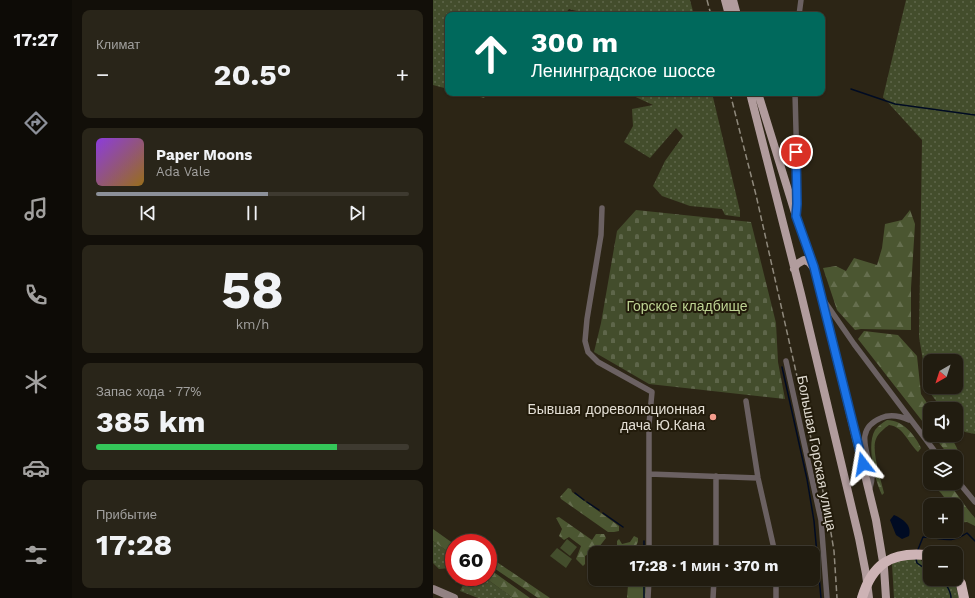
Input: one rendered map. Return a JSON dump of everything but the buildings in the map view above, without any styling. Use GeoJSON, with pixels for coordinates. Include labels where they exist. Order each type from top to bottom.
{"type":"FeatureCollection","features":[{"type":"Feature","properties":{"kind":"highway"},"geometry":{"type":"LineString","coordinates":[[862,598],[865,587],[872,575],[883,564],[893,558],[903,555],[923,555]]}},
{"type":"Feature","properties":{"kind":"highway"},"geometry":{"type":"LineString","coordinates":[[961,586],[964,598]]}},
{"type":"Feature","properties":{"kind":"main road"},"geometry":{"type":"LineString","coordinates":[[725,0],[728,12]]}},
{"type":"Feature","properties":{"kind":"main road"},"geometry":{"type":"LineString","coordinates":[[733,0],[736,12]]}},
{"type":"Feature","properties":{"kind":"main road"},"geometry":{"type":"LineString","coordinates":[[751,96],[859,538],[869,598]]}},
{"type":"Feature","properties":{"kind":"main road"},"geometry":{"type":"LineString","coordinates":[[759,96],[796,216],[814,267],[877,520],[885,568],[886,598]]}},
{"type":"Feature","properties":{"kind":"main road"},"geometry":{"type":"LineString","coordinates":[[794,269],[797,264],[804,260],[809,262],[814,267]]}},
{"type":"Feature","properties":{"kind":"main road"},"geometry":{"type":"LineString","coordinates":[[433,589],[454,598]]}},
{"type":"Feature","properties":{"kind":"street"},"geometry":{"type":"LineString","coordinates":[[799,12],[801,0]]}},
{"type":"Feature","properties":{"kind":"street"},"geometry":{"type":"LineString","coordinates":[[795,96],[796,216]]}},
{"type":"Feature","properties":{"kind":"street"},"geometry":{"type":"LineString","coordinates":[[602,208],[601,235],[587,319],[585,341],[588,352],[598,362],[652,392],[649,424],[649,546]]}},
{"type":"Feature","properties":{"kind":"street"},"geometry":{"type":"LineString","coordinates":[[821,297],[853,344],[934,450]]}},
{"type":"Feature","properties":{"kind":"street","name":"Большая Горская улица"},"geometry":{"type":"LineString","coordinates":[[786,362],[821,520],[827,598]]}},
{"type":"Feature","properties":{"kind":"street"},"geometry":{"type":"LineString","coordinates":[[746,401],[758,478],[773,546]]}},
{"type":"Feature","properties":{"kind":"street"},"geometry":{"type":"LineString","coordinates":[[870,491],[872,476],[864,444],[865,435],[870,426],[883,417],[897,416],[911,421]]}},
{"type":"Feature","properties":{"kind":"street"},"geometry":{"type":"LineString","coordinates":[[649,474],[758,478]]}},
{"type":"Feature","properties":{"kind":"street"},"geometry":{"type":"LineString","coordinates":[[716,476],[716,546]]}},
{"type":"Feature","properties":{"kind":"street"},"geometry":{"type":"LineString","coordinates":[[963,487],[975,502]]}},
{"type":"Feature","properties":{"kind":"street"},"geometry":{"type":"LineString","coordinates":[[648,598],[649,586]]}},
{"type":"Feature","properties":{"kind":"street"},"geometry":{"type":"LineString","coordinates":[[713,598],[714,586]]}},
{"type":"Feature","properties":{"kind":"street"},"geometry":{"type":"LineString","coordinates":[[776,598],[777,586]]}},
{"type":"Feature","properties":{"kind":"green space"},"geometry":{"type":"Polygon","coordinates":[[[433,0],[690,0],[693,12],[580,12],[569,9],[566,12],[445,12],[445,88],[433,85],[433,0]]]}},
{"type":"Feature","properties":{"kind":"green space"},"geometry":{"type":"Polygon","coordinates":[[[906,0],[975,0],[975,434],[963,430],[963,402],[937,402],[931,394],[963,394],[963,354],[923,354],[923,361],[919,337],[922,140],[883,97],[906,0]]]}},
{"type":"Feature","properties":{"kind":"green space"},"geometry":{"type":"Polygon","coordinates":[[[476,96],[486,96],[484,98],[476,96]]]}},
{"type":"Feature","properties":{"kind":"green space"},"geometry":{"type":"Polygon","coordinates":[[[634,96],[713,96],[740,211],[740,217],[725,215],[722,209],[690,206],[662,196],[653,186],[665,161],[683,136],[676,128],[650,158],[624,142],[633,126],[632,109],[653,105],[634,96]]]}},
{"type":"Feature","properties":{"kind":"green space","name":"Горское кладбище"},"geometry":{"type":"Polygon","coordinates":[[[636,210],[751,222],[776,323],[778,362],[785,399],[649,384],[594,352],[601,323],[617,231],[636,210]]]}},
{"type":"Feature","properties":{"kind":"green space"},"geometry":{"type":"Polygon","coordinates":[[[910,210],[915,224],[911,288],[911,330],[855,330],[837,310],[823,268],[836,266],[846,271],[854,258],[877,265],[882,248],[885,224],[902,220],[910,210]]]}},
{"type":"Feature","properties":{"kind":"green space"},"geometry":{"type":"Polygon","coordinates":[[[864,331],[898,335],[917,356],[921,394],[926,402],[923,402],[923,422],[858,339],[864,331]]]}},
{"type":"Feature","properties":{"kind":"green space"},"geometry":{"type":"Polygon","coordinates":[[[887,420],[903,425],[908,429],[921,448],[918,452],[902,432],[894,426],[889,425],[880,433],[876,439],[875,450],[884,493],[882,495],[874,472],[871,445],[875,430],[887,420]]]}},
{"type":"Feature","properties":{"kind":"green space"},"geometry":{"type":"Polygon","coordinates":[[[938,442],[953,442],[957,450],[945,450],[938,442]]]}},
{"type":"Feature","properties":{"kind":"green space"},"geometry":{"type":"Polygon","coordinates":[[[568,488],[619,526],[619,531],[608,532],[561,499],[560,497],[568,488]]]}},
{"type":"Feature","properties":{"kind":"green space"},"geometry":{"type":"Polygon","coordinates":[[[938,490],[953,490],[960,498],[945,498],[938,490]]]}},
{"type":"Feature","properties":{"kind":"green space"},"geometry":{"type":"Polygon","coordinates":[[[963,502],[975,518],[975,526],[967,522],[963,522],[963,502]]]}},
{"type":"Feature","properties":{"kind":"green space"},"geometry":{"type":"Polygon","coordinates":[[[559,517],[592,540],[596,534],[604,534],[606,538],[600,546],[588,546],[588,554],[585,556],[585,564],[583,566],[576,559],[581,546],[569,537],[564,540],[559,536],[562,529],[556,518],[559,517]]]}},
{"type":"Feature","properties":{"kind":"green space"},"geometry":{"type":"Polygon","coordinates":[[[433,529],[445,538],[445,550],[433,541],[433,529]]]}},
{"type":"Feature","properties":{"kind":"green space"},"geometry":{"type":"Polygon","coordinates":[[[634,536],[638,538],[636,546],[617,546],[617,541],[619,539],[622,544],[630,542],[634,536]]]}},
{"type":"Feature","properties":{"kind":"green space"},"geometry":{"type":"Polygon","coordinates":[[[567,539],[577,547],[570,556],[560,548],[567,539]]]}},
{"type":"Feature","properties":{"kind":"green space"},"geometry":{"type":"Polygon","coordinates":[[[433,541],[445,550],[445,568],[439,569],[433,563],[433,541]]]}},
{"type":"Feature","properties":{"kind":"green space"},"geometry":{"type":"Polygon","coordinates":[[[557,548],[572,559],[566,568],[550,556],[557,548]]]}},
{"type":"Feature","properties":{"kind":"green space"},"geometry":{"type":"Polygon","coordinates":[[[919,558],[923,563],[923,586],[956,586],[959,598],[894,598],[892,564],[899,561],[919,558]]]}},
{"type":"Feature","properties":{"kind":"green space"},"geometry":{"type":"Polygon","coordinates":[[[497,562],[550,598],[538,598],[497,570],[497,562]]]}},
{"type":"Feature","properties":{"kind":"green space"},"geometry":{"type":"Polygon","coordinates":[[[497,574],[530,598],[513,598],[496,586],[497,574]]]}},
{"type":"Feature","properties":{"kind":"green space"},"geometry":{"type":"Polygon","coordinates":[[[462,586],[496,586],[513,598],[478,598],[460,591],[462,586]]]}},
{"type":"Feature","properties":{"kind":"green space"},"geometry":{"type":"Polygon","coordinates":[[[628,586],[646,586],[646,598],[627,598],[628,586]]]}},
{"type":"Feature","properties":{"kind":"water"},"geometry":{"type":"Polygon","coordinates":[[[894,515],[901,518],[906,523],[910,532],[909,536],[902,539],[896,535],[890,520],[894,515]]]}},
{"type":"Feature","properties":{"kind":"waterway"},"geometry":{"type":"LineString","coordinates":[[851,89],[895,104],[975,115]]}},
{"type":"Feature","properties":{"kind":"waterway"},"geometry":{"type":"LineString","coordinates":[[782,367],[807,479],[814,521],[821,598]]}},
{"type":"Feature","properties":{"kind":"waterway"},"geometry":{"type":"LineString","coordinates":[[575,493],[584,500]]}},
{"type":"Feature","properties":{"kind":"waterway"},"geometry":{"type":"LineString","coordinates":[[587,502],[599,510]]}},
{"type":"Feature","properties":{"kind":"waterway"},"geometry":{"type":"LineString","coordinates":[[603,513],[623,527]]}},
{"type":"Feature","properties":{"kind":"waterway"},"geometry":{"type":"LineString","coordinates":[[917,552],[923,537],[950,540],[961,537],[967,533],[975,541]]}},
{"type":"Feature","properties":{"kind":"waterway"},"geometry":{"type":"LineString","coordinates":[[644,541],[644,546]]}},
{"type":"Feature","properties":{"kind":"waterway"},"geometry":{"type":"LineString","coordinates":[[916,559],[917,563],[923,567]]}},
{"type":"Feature","properties":{"kind":"waterway"},"geometry":{"type":"LineString","coordinates":[[644,586],[644,598]]}},
{"type":"Feature","properties":{"kind":"waterway"},"geometry":{"type":"LineString","coordinates":[[947,586],[951,598]]}},
{"type":"Feature","properties":{"kind":"railway"},"geometry":{"type":"LineString","coordinates":[[707,0],[710,12]]}},
{"type":"Feature","properties":{"kind":"railway"},"geometry":{"type":"LineString","coordinates":[[731,96],[756,195],[827,509],[834,551],[837,598]]}},
{"type":"Feature","properties":{"kind":"place","name":"Бывшая дореволюционная дача Ю.Кана"},"geometry":{"type":"Point","coordinates":[713,417]}},
{"type":"Feature","properties":{"kind":"route"},"geometry":{"type":"LineString","coordinates":[[796,152],[796,216],[814,267],[863,464]]}}]}
